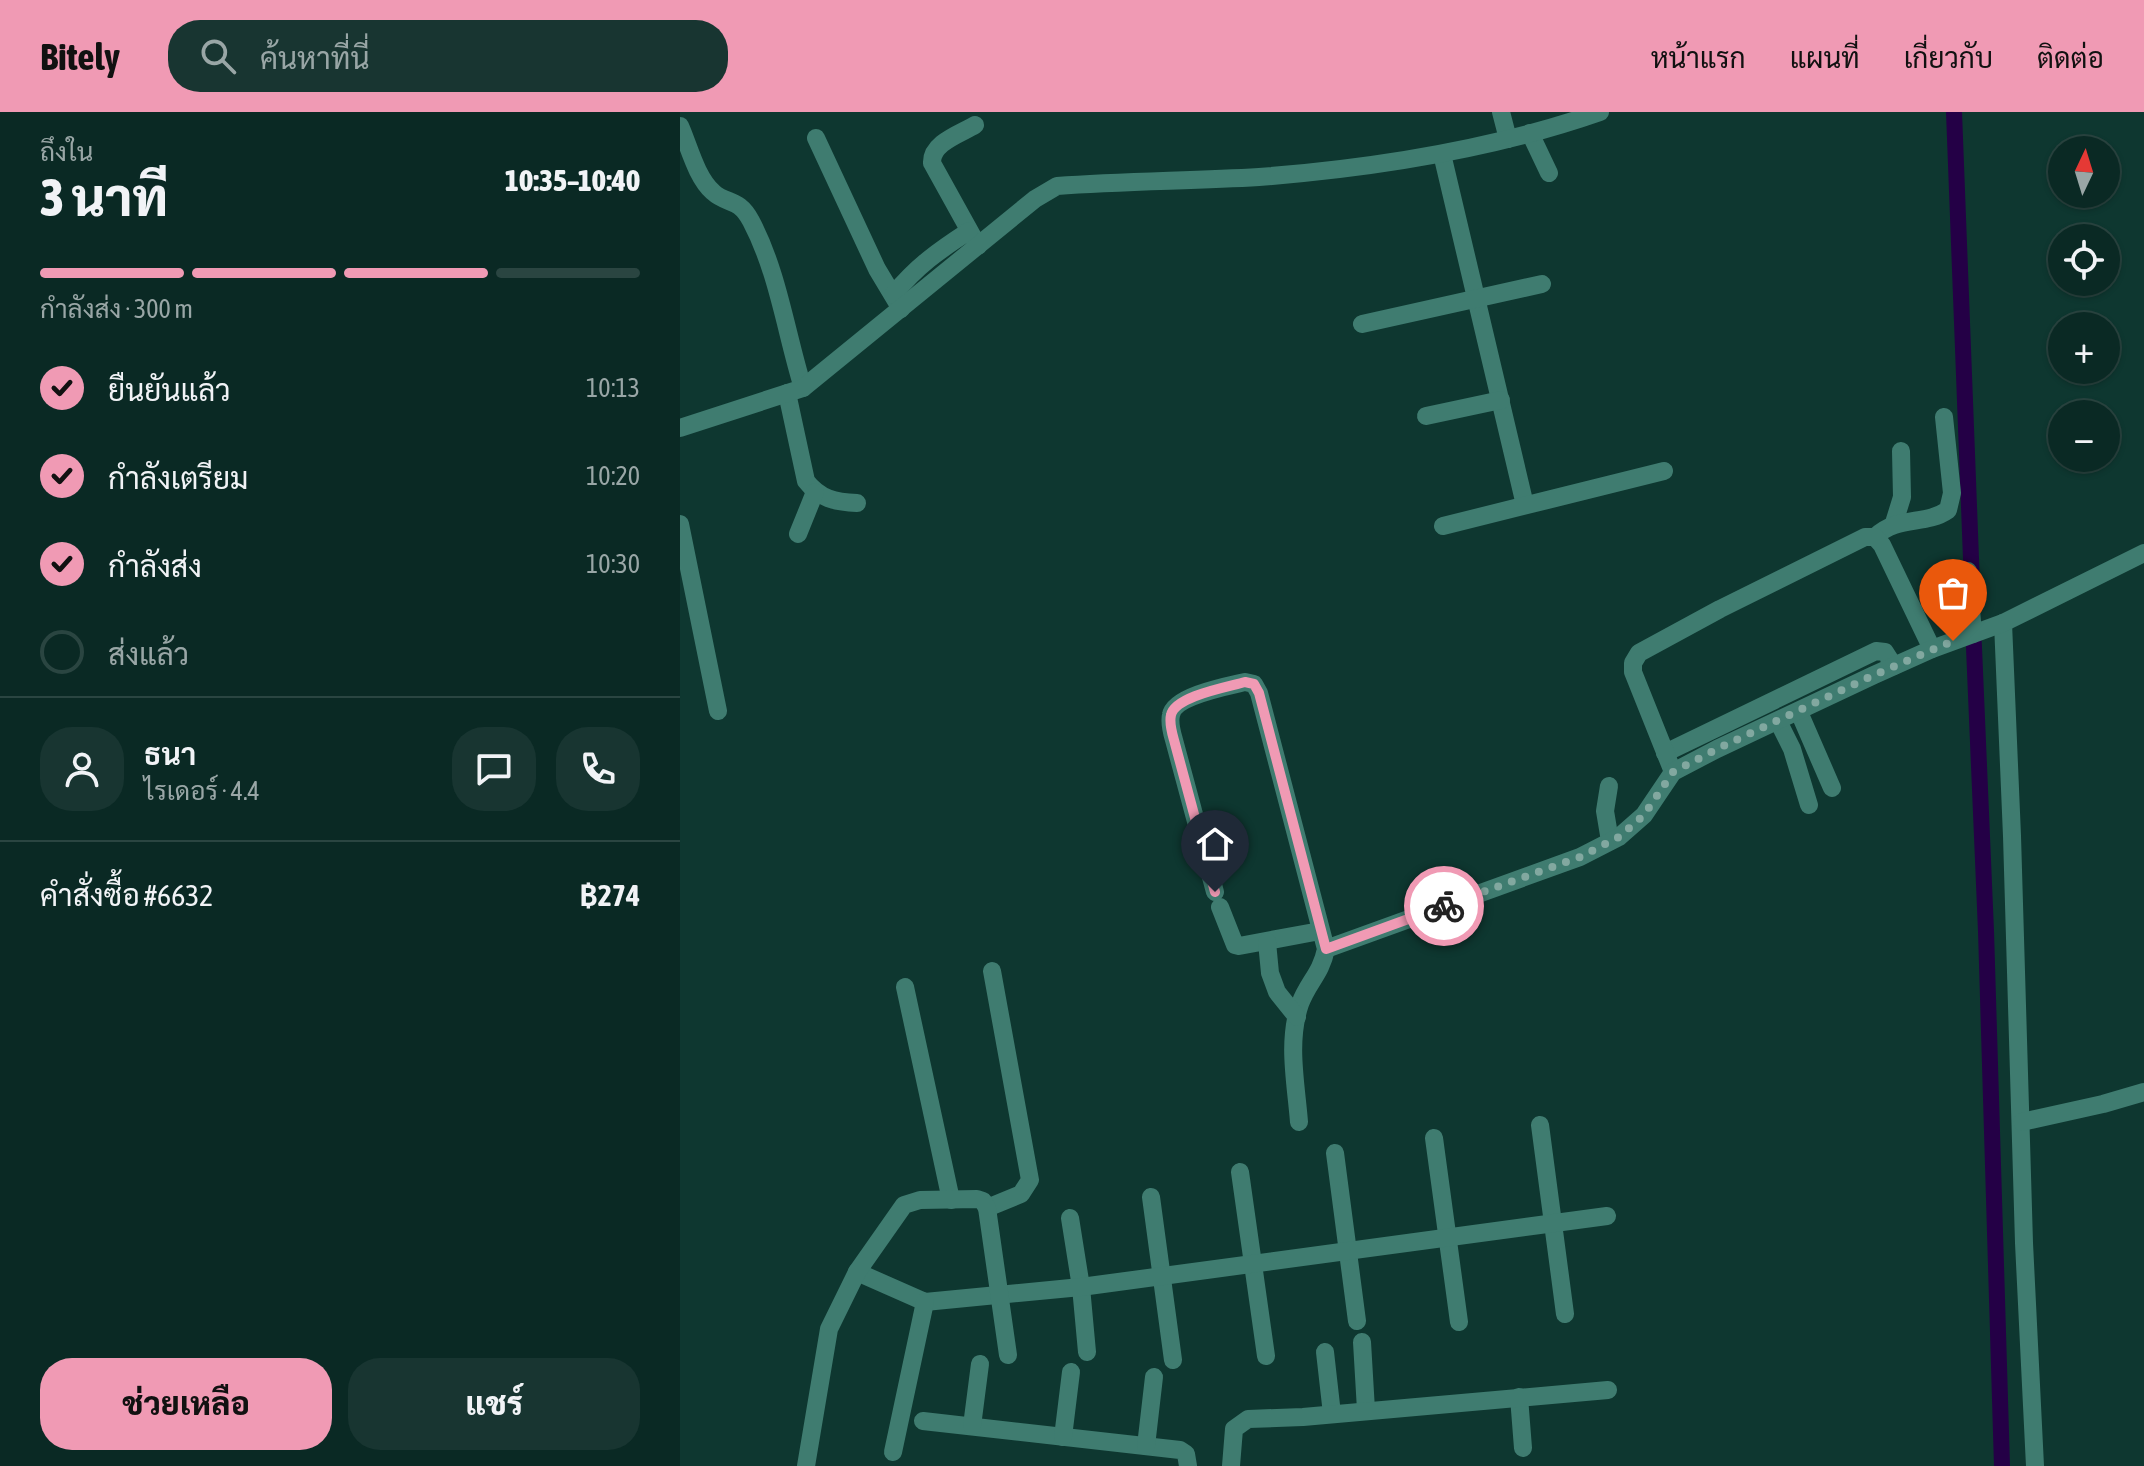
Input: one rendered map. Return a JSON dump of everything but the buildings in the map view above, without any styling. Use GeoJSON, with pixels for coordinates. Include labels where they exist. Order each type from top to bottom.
{"type":"FeatureCollection","features":[{"type":"Feature","properties":{"kind":"street"},"geometry":{"type":"LineString","coordinates":[[1501,112],[1508,139]]}},
{"type":"Feature","properties":{"kind":"street"},"geometry":{"type":"LineString","coordinates":[[680,428],[795,390],[973,238],[1057,186],[1262,176],[1442,154],[1508,139],[1600,112]]}},
{"type":"Feature","properties":{"kind":"street"},"geometry":{"type":"LineString","coordinates":[[973,238],[932,163],[931,155],[935,148],[975,125]]}},
{"type":"Feature","properties":{"kind":"street"},"geometry":{"type":"LineString","coordinates":[[680,126],[705,185],[716,195],[741,207],[751,222],[775,285],[795,390],[806,481],[815,492],[833,502],[857,503]]}},
{"type":"Feature","properties":{"kind":"street"},"geometry":{"type":"LineString","coordinates":[[1530,133],[1549,173]]}},
{"type":"Feature","properties":{"kind":"street"},"geometry":{"type":"LineString","coordinates":[[816,138],[877,269],[897,302]]}},
{"type":"Feature","properties":{"kind":"street"},"geometry":{"type":"LineString","coordinates":[[1442,154],[1525,505]]}},
{"type":"Feature","properties":{"kind":"street"},"geometry":{"type":"LineString","coordinates":[[1362,324],[1542,284]]}},
{"type":"Feature","properties":{"kind":"street"},"geometry":{"type":"LineString","coordinates":[[1426,416],[1501,400]]}},
{"type":"Feature","properties":{"kind":"street"},"geometry":{"type":"LineString","coordinates":[[1673,772],[1633,672],[1633,663],[1639,653],[1865,537],[1875,537],[1885,527],[1941,515],[1948,510],[1952,493],[1944,417]]}},
{"type":"Feature","properties":{"kind":"street"},"geometry":{"type":"LineString","coordinates":[[1894,523],[1902,497],[1901,451]]}},
{"type":"Feature","properties":{"kind":"street"},"geometry":{"type":"LineString","coordinates":[[1443,526],[1664,471]]}},
{"type":"Feature","properties":{"kind":"street"},"geometry":{"type":"LineString","coordinates":[[798,534],[815,492]]}},
{"type":"Feature","properties":{"kind":"street"},"geometry":{"type":"LineString","coordinates":[[680,524],[718,711]]}},
{"type":"Feature","properties":{"kind":"street"},"geometry":{"type":"LineString","coordinates":[[1875,537],[1882,545],[1932,649]]}},
{"type":"Feature","properties":{"kind":"street"},"geometry":{"type":"LineString","coordinates":[[1299,1122],[1292,1037],[1309,987],[1319,974],[1323,940],[1259,693],[1254,684],[1245,682],[1184,700],[1171,715],[1174,740],[1218,900],[1235,945],[1323,940],[1566,862],[1610,841],[1644,815],[1673,772],[1894,666],[1988,629],[2144,553]]}},
{"type":"Feature","properties":{"kind":"street"},"geometry":{"type":"LineString","coordinates":[[1968,571],[1988,629],[2022,1122],[2024,1243],[2035,1466]]}},
{"type":"Feature","properties":{"kind":"street"},"geometry":{"type":"LineString","coordinates":[[1665,753],[1867,654],[1885,652],[1894,666]]}},
{"type":"Feature","properties":{"kind":"street"},"geometry":{"type":"LineString","coordinates":[[1799,712],[1832,788]]}},
{"type":"Feature","properties":{"kind":"street"},"geometry":{"type":"LineString","coordinates":[[1778,721],[1792,749],[1809,805]]}},
{"type":"Feature","properties":{"kind":"street"},"geometry":{"type":"LineString","coordinates":[[1609,786],[1605,811],[1610,841]]}},
{"type":"Feature","properties":{"kind":"street"},"geometry":{"type":"LineString","coordinates":[[1267,942],[1270,973],[1277,992],[1297,1017]]}},
{"type":"Feature","properties":{"kind":"street"},"geometry":{"type":"LineString","coordinates":[[987,1208],[1021,1194],[1030,1180],[992,971]]}},
{"type":"Feature","properties":{"kind":"street"},"geometry":{"type":"LineString","coordinates":[[905,987],[951,1200]]}},
{"type":"Feature","properties":{"kind":"street"},"geometry":{"type":"LineString","coordinates":[[2022,1122],[2144,1092]]}},
{"type":"Feature","properties":{"kind":"street"},"geometry":{"type":"LineString","coordinates":[[1540,1125],[1565,1314]]}},
{"type":"Feature","properties":{"kind":"street"},"geometry":{"type":"LineString","coordinates":[[1434,1138],[1459,1322]]}},
{"type":"Feature","properties":{"kind":"street"},"geometry":{"type":"LineString","coordinates":[[1335,1153],[1357,1321]]}},
{"type":"Feature","properties":{"kind":"street"},"geometry":{"type":"LineString","coordinates":[[1240,1172],[1266,1356]]}},
{"type":"Feature","properties":{"kind":"street"},"geometry":{"type":"LineString","coordinates":[[1151,1197],[1173,1360]]}},
{"type":"Feature","properties":{"kind":"street"},"geometry":{"type":"LineString","coordinates":[[806,1466],[829,1329],[857,1272],[904,1205],[920,1200],[983,1201],[987,1208],[1008,1355]]}},
{"type":"Feature","properties":{"kind":"street"},"geometry":{"type":"LineString","coordinates":[[857,1272],[925,1302],[1081,1287],[1607,1216]]}},
{"type":"Feature","properties":{"kind":"street"},"geometry":{"type":"LineString","coordinates":[[1070,1218],[1087,1352]]}},
{"type":"Feature","properties":{"kind":"street"},"geometry":{"type":"LineString","coordinates":[[893,1452],[925,1302]]}},
{"type":"Feature","properties":{"kind":"street"},"geometry":{"type":"LineString","coordinates":[[1362,1342],[1366,1410]]}},
{"type":"Feature","properties":{"kind":"street"},"geometry":{"type":"LineString","coordinates":[[1325,1352],[1332,1414]]}},
{"type":"Feature","properties":{"kind":"street"},"geometry":{"type":"LineString","coordinates":[[972,1426],[980,1364]]}},
{"type":"Feature","properties":{"kind":"street"},"geometry":{"type":"LineString","coordinates":[[1063,1437],[1071,1372]]}},
{"type":"Feature","properties":{"kind":"street"},"geometry":{"type":"LineString","coordinates":[[1146,1446],[1154,1377]]}},
{"type":"Feature","properties":{"kind":"street"},"geometry":{"type":"LineString","coordinates":[[1231,1466],[1234,1429],[1248,1419],[1608,1390]]}},
{"type":"Feature","properties":{"kind":"street"},"geometry":{"type":"LineString","coordinates":[[1519,1397],[1523,1448]]}},
{"type":"Feature","properties":{"kind":"street"},"geometry":{"type":"LineString","coordinates":[[923,1421],[1180,1450],[1186,1454],[1188,1466]]}},
{"type":"Feature","properties":{"kind":"waterway"},"geometry":{"type":"LineString","coordinates":[[1954,112],[1972,585]]}},
{"type":"Feature","properties":{"kind":"waterway"},"geometry":{"type":"LineString","coordinates":[[1973,624],[1986,931],[2002,1466]]}},
{"type":"Feature","properties":{"kind":"way so far"},"geometry":{"type":"LineString","coordinates":[[1444,906],[1580,857],[1619,837],[1644,815],[1673,772],[1874,675],[1953,641]]}},
{"type":"Feature","properties":{"kind":"route"},"geometry":{"type":"LineString","coordinates":[[1215,892],[1174,740],[1171,715],[1184,700],[1245,682],[1254,684],[1259,693],[1326,949],[1444,906]]}}]}
